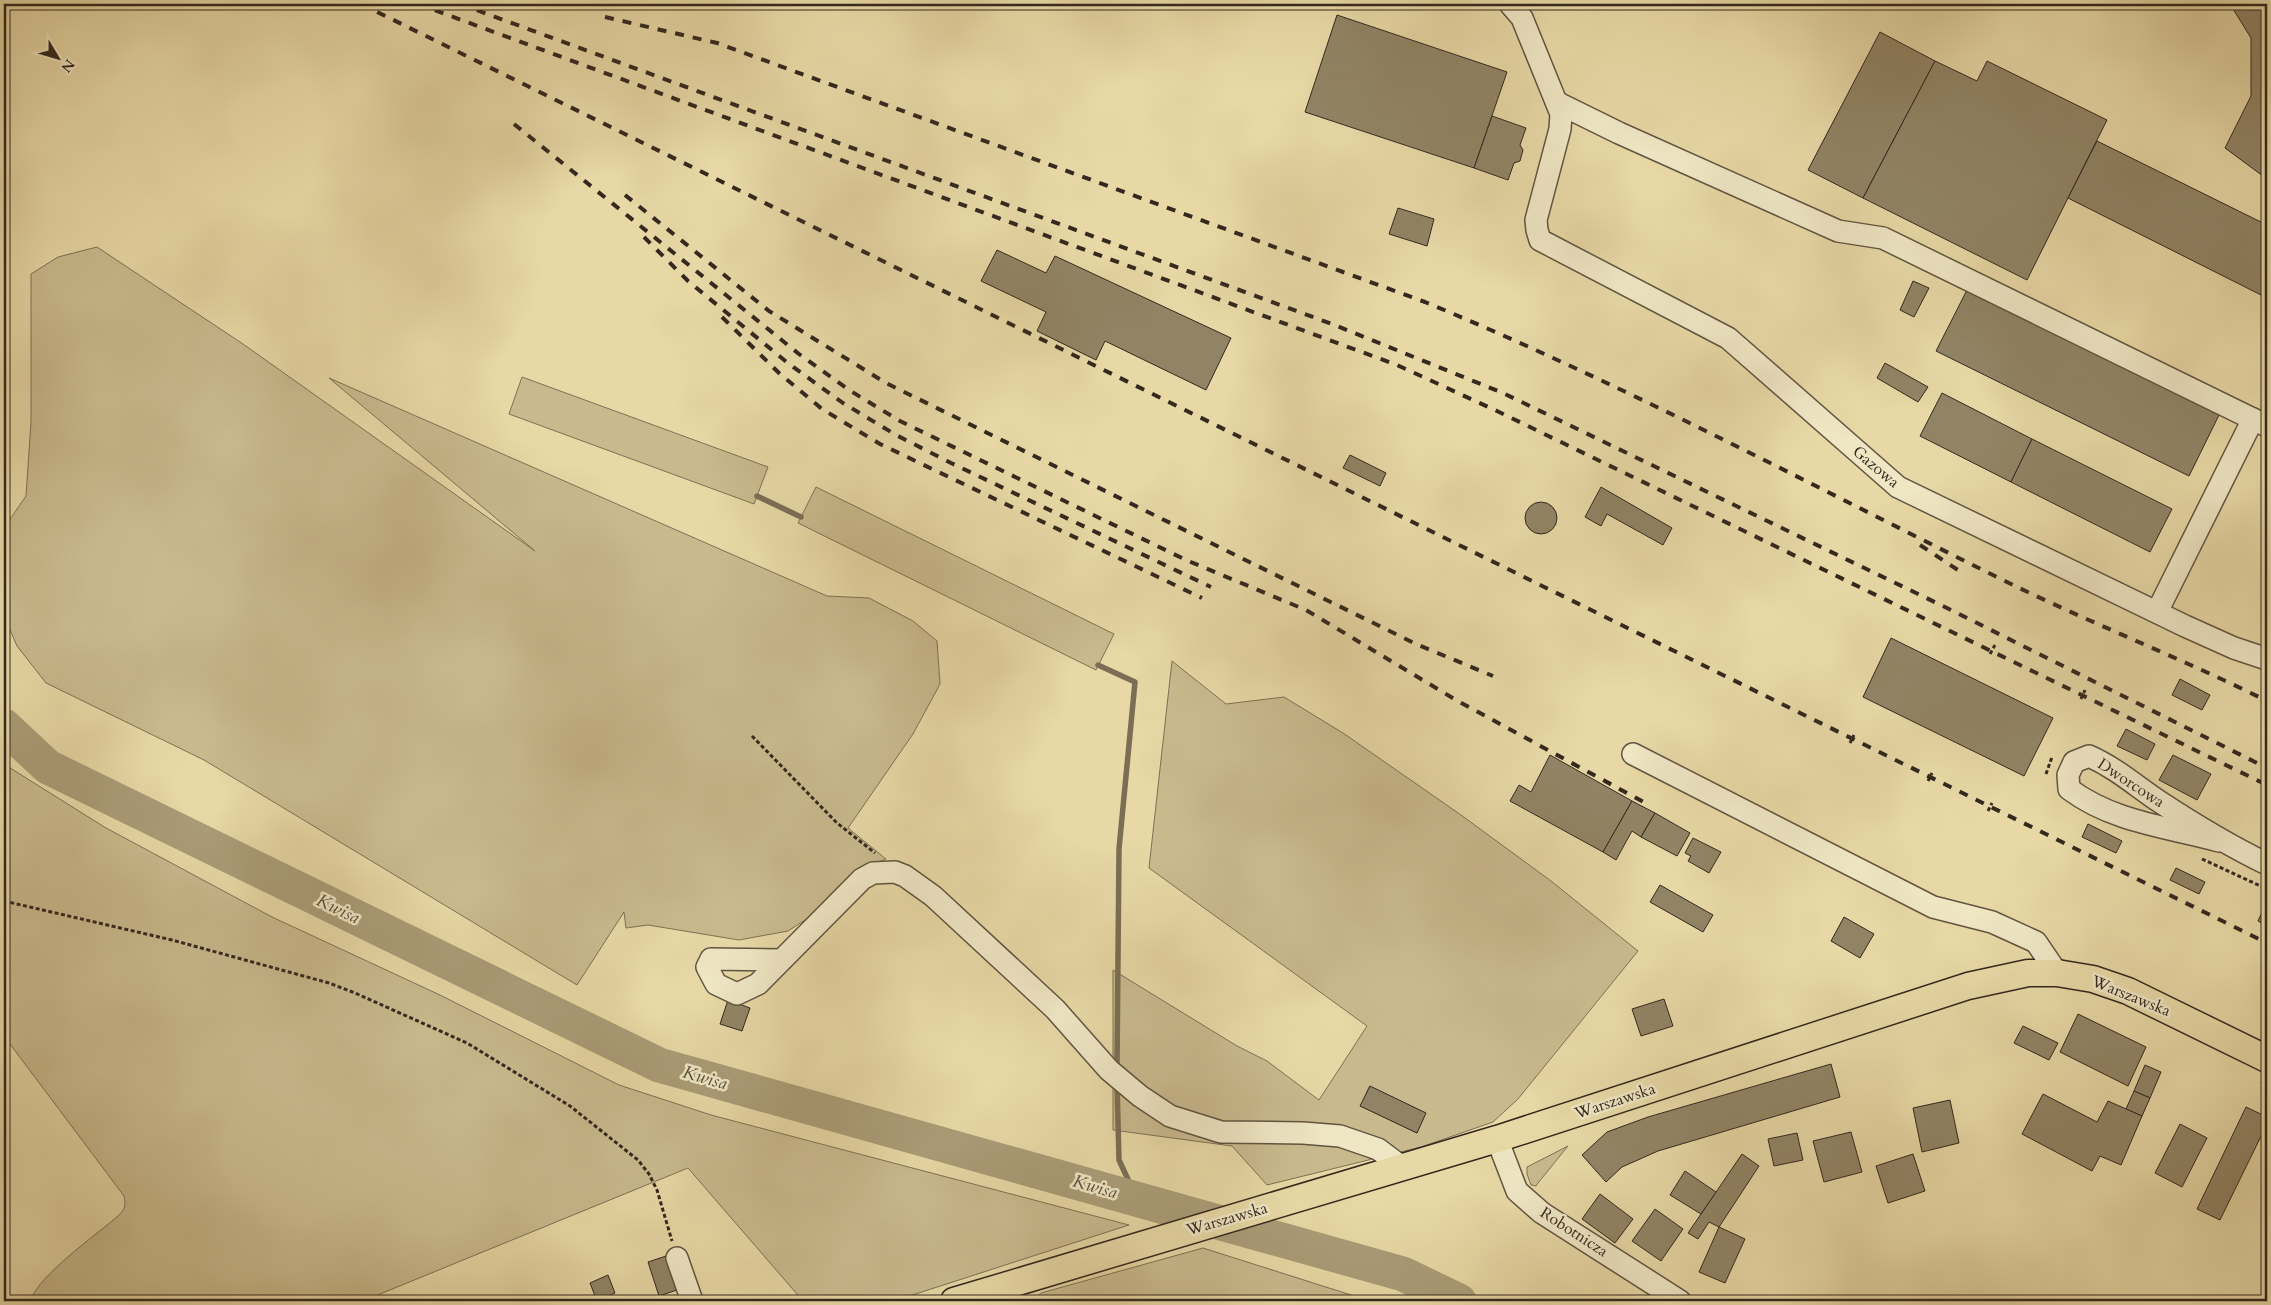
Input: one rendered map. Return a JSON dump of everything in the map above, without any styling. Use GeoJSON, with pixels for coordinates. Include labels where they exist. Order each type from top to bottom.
{"type":"FeatureCollection","features":[{"type":"Feature","properties":{"kind":"main road","name":"Warszawska"},"geometry":{"type":"LineString","coordinates":[[954,1301],[998,1295],[1020,1281],[1497,1139],[1968,986],[2028,973],[2057,973],[2093,979],[2128,991],[2267,1060]]}},
{"type":"Feature","properties":{"kind":"street"},"geometry":{"type":"LineString","coordinates":[[1510,4],[1522,18],[1558,103],[1619,133],[1838,231],[1883,238],[2260,422],[2157,612]]}},
{"type":"Feature","properties":{"kind":"street","name":"Gazowa"},"geometry":{"type":"LineString","coordinates":[[1558,103],[1560,129],[1536,220],[1536,230],[1540,240],[1728,338],[1898,487],[2234,648],[2267,659]]}},
{"type":"Feature","properties":{"kind":"street"},"geometry":{"type":"LineString","coordinates":[[1633,754],[1933,907],[1992,922],[2036,942],[2057,973]]}},
{"type":"Feature","properties":{"kind":"street","name":"Dworcowa"},"geometry":{"type":"LineString","coordinates":[[2219,841],[2125,818],[2086,802],[2069,789],[2068,775],[2074,762],[2089,756],[2110,765],[2219,841],[2267,864]]}},
{"type":"Feature","properties":{"kind":"street"},"geometry":{"type":"LineString","coordinates":[[782,960],[862,879],[873,873],[883,871],[905,876],[949,909],[1055,1009],[1109,1070],[1161,1111],[1183,1122],[1221,1132],[1303,1133],[1340,1136],[1378,1149],[1396,1169]]}},
{"type":"Feature","properties":{"kind":"street","name":"Robotnicza"},"geometry":{"type":"LineString","coordinates":[[1497,1139],[1517,1191],[1542,1213],[1680,1301]]}},
{"type":"Feature","properties":{"kind":"street"},"geometry":{"type":"LineString","coordinates":[[676,1258],[692,1301]]}},
{"type":"Feature","properties":{"kind":"path"},"geometry":{"type":"LineString","coordinates":[[1990,654],[1994,645]]}},
{"type":"Feature","properties":{"kind":"path"},"geometry":{"type":"LineString","coordinates":[[2081,698],[2085,690]]}},
{"type":"Feature","properties":{"kind":"path"},"geometry":{"type":"LineString","coordinates":[[1850,743],[1854,735]]}},
{"type":"Feature","properties":{"kind":"path"},"geometry":{"type":"LineString","coordinates":[[752,736],[837,822],[905,876]]}},
{"type":"Feature","properties":{"kind":"path"},"geometry":{"type":"LineString","coordinates":[[1928,781],[1932,773]]}},
{"type":"Feature","properties":{"kind":"path"},"geometry":{"type":"LineString","coordinates":[[1988,811],[1992,803]]}},
{"type":"Feature","properties":{"kind":"path"},"geometry":{"type":"LineString","coordinates":[[4,901],[172,940],[329,983],[356,993],[467,1043],[570,1106],[638,1160],[649,1174],[657,1190],[676,1258]]}},
{"type":"Feature","properties":{"kind":"shaded area"},"geometry":{"type":"Polygon","coordinates":[[[97,247],[243,344],[535,551],[329,378],[827,596],[869,598],[913,621],[937,641],[940,684],[913,734],[848,828],[886,859],[859,870],[825,907],[788,931],[739,940],[648,925],[626,928],[624,912],[577,985],[204,760],[46,683],[17,646],[4,616],[4,528],[26,496],[31,422],[31,274],[58,257],[97,247]]]}},
{"type":"Feature","properties":{"kind":"shaded area"},"geometry":{"type":"Polygon","coordinates":[[[522,377],[768,467],[754,504],[509,414],[522,377]]]}},
{"type":"Feature","properties":{"kind":"shaded area"},"geometry":{"type":"Polygon","coordinates":[[[816,487],[1114,634],[1096,670],[798,523],[816,487]]]}},
{"type":"Feature","properties":{"kind":"shaded area"},"geometry":{"type":"Polygon","coordinates":[[[1172,661],[1226,704],[1284,697],[1343,733],[1461,815],[1551,881],[1638,951],[1518,1099],[1493,1122],[1421,1147],[1267,1185],[1232,1146],[1113,1130],[1113,970],[1237,1046],[1267,1061],[1319,1100],[1367,1026],[1149,868],[1172,661]],[[1370,1087],[1361,1106],[1417,1133],[1370,1087]]]}},
{"type":"Feature","properties":{"kind":"shaded area"},"geometry":{"type":"Polygon","coordinates":[[[7,766],[106,828],[272,917],[440,995],[619,1085],[711,1115],[1129,1225],[894,1301],[803,1301],[688,1168],[363,1301],[30,1301],[36,1290],[56,1268],[118,1216],[124,1209],[125,1202],[124,1196],[4,1036],[4,769],[7,766]]]}},
{"type":"Feature","properties":{"kind":"shaded area"},"geometry":{"type":"Polygon","coordinates":[[[1568,1146],[1536,1186],[1531,1185],[1527,1174],[1527,1167],[1568,1146]]]}},
{"type":"Feature","properties":{"kind":"shaded area"},"geometry":{"type":"Polygon","coordinates":[[[1203,1248],[1370,1301],[1032,1301],[1041,1293],[1203,1248]]]}},
{"type":"Feature","properties":{"kind":"building"},"geometry":{"type":"Polygon","coordinates":[[[2230,4],[2267,4],[2267,179],[2225,148],[2251,96],[2251,38],[2230,4]]]}},
{"type":"Feature","properties":{"kind":"building"},"geometry":{"type":"Polygon","coordinates":[[[1337,15],[1507,72],[1474,168],[1305,112],[1337,15]]]}},
{"type":"Feature","properties":{"kind":"building"},"geometry":{"type":"Polygon","coordinates":[[[1880,32],[1935,61],[1863,198],[1808,170],[1880,32]]]}},
{"type":"Feature","properties":{"kind":"building"},"geometry":{"type":"Polygon","coordinates":[[[1935,61],[1977,81],[1987,61],[2107,120],[2027,280],[1863,198],[1935,61]]]}},
{"type":"Feature","properties":{"kind":"building"},"geometry":{"type":"Polygon","coordinates":[[[1492,116],[1526,128],[1520,145],[1523,150],[1520,161],[1514,163],[1508,180],[1474,168],[1492,116]]]}},
{"type":"Feature","properties":{"kind":"building"},"geometry":{"type":"Polygon","coordinates":[[[2097,141],[2267,225],[2267,298],[2068,198],[2097,141]]]}},
{"type":"Feature","properties":{"kind":"building"},"geometry":{"type":"Polygon","coordinates":[[[1398,208],[1434,219],[1427,246],[1389,234],[1398,208]]]}},
{"type":"Feature","properties":{"kind":"building"},"geometry":{"type":"Polygon","coordinates":[[[997,250],[1046,273],[1055,256],[1231,338],[1206,390],[1105,341],[1096,360],[1037,331],[1046,312],[981,281],[997,250]]]}},
{"type":"Feature","properties":{"kind":"building"},"geometry":{"type":"Polygon","coordinates":[[[1913,281],[1929,288],[1914,317],[1900,310],[1913,281]]]}},
{"type":"Feature","properties":{"kind":"building"},"geometry":{"type":"Polygon","coordinates":[[[1967,290],[2219,415],[2189,476],[1936,351],[1967,290]]]}},
{"type":"Feature","properties":{"kind":"building"},"geometry":{"type":"Polygon","coordinates":[[[1885,363],[1928,387],[1918,402],[1877,378],[1885,363]]]}},
{"type":"Feature","properties":{"kind":"building"},"geometry":{"type":"Polygon","coordinates":[[[1942,393],[2032,439],[2011,482],[1920,436],[1942,393]]]}},
{"type":"Feature","properties":{"kind":"building"},"geometry":{"type":"Polygon","coordinates":[[[2032,439],[2172,509],[2150,552],[2011,482],[2032,439]]]}},
{"type":"Feature","properties":{"kind":"building"},"geometry":{"type":"Polygon","coordinates":[[[1350,455],[1386,473],[1380,486],[1343,468],[1350,455]]]}},
{"type":"Feature","properties":{"kind":"building"},"geometry":{"type":"Polygon","coordinates":[[[1601,487],[1672,528],[1663,545],[1607,514],[1601,526],[1585,517],[1601,487]]]}},
{"type":"Feature","properties":{"kind":"building"},"geometry":{"type":"Polygon","coordinates":[[[1541,502],[1547,503],[1552,507],[1556,512],[1556,524],[1552,529],[1547,533],[1541,534],[1535,533],[1530,529],[1526,524],[1525,518],[1526,512],[1530,507],[1535,503],[1541,502]]]}},
{"type":"Feature","properties":{"kind":"building"},"geometry":{"type":"Polygon","coordinates":[[[1891,638],[2053,718],[2024,776],[1863,697],[1891,638]]]}},
{"type":"Feature","properties":{"kind":"building"},"geometry":{"type":"Polygon","coordinates":[[[2180,679],[2210,695],[2202,710],[2172,695],[2180,679]]]}},
{"type":"Feature","properties":{"kind":"building"},"geometry":{"type":"Polygon","coordinates":[[[2126,729],[2155,744],[2147,760],[2117,746],[2126,729]]]}},
{"type":"Feature","properties":{"kind":"building"},"geometry":{"type":"Polygon","coordinates":[[[1550,755],[1632,801],[1603,852],[1510,801],[1519,785],[1531,792],[1550,755]]]}},
{"type":"Feature","properties":{"kind":"building"},"geometry":{"type":"Polygon","coordinates":[[[2173,755],[2211,774],[2197,800],[2159,780],[2173,755]]]}},
{"type":"Feature","properties":{"kind":"building"},"geometry":{"type":"Polygon","coordinates":[[[1632,801],[1655,813],[1641,837],[1632,831],[1616,860],[1603,852],[1632,801]]]}},
{"type":"Feature","properties":{"kind":"building"},"geometry":{"type":"Polygon","coordinates":[[[1655,813],[1690,833],[1677,856],[1641,837],[1655,813]]]}},
{"type":"Feature","properties":{"kind":"building"},"geometry":{"type":"Polygon","coordinates":[[[2088,824],[2122,841],[2116,853],[2082,837],[2088,824]]]}},
{"type":"Feature","properties":{"kind":"building"},"geometry":{"type":"Polygon","coordinates":[[[1693,838],[1721,852],[1709,873],[1688,861],[1691,856],[1685,853],[1693,838]]]}},
{"type":"Feature","properties":{"kind":"building"},"geometry":{"type":"Polygon","coordinates":[[[2176,868],[2205,882],[2199,894],[2170,880],[2176,868]]]}},
{"type":"Feature","properties":{"kind":"building"},"geometry":{"type":"Polygon","coordinates":[[[1660,885],[1713,915],[1703,932],[1650,902],[1660,885]]]}},
{"type":"Feature","properties":{"kind":"building"},"geometry":{"type":"Polygon","coordinates":[[[2267,901],[2267,926],[2258,921],[2267,901]]]}},
{"type":"Feature","properties":{"kind":"building"},"geometry":{"type":"Polygon","coordinates":[[[1844,917],[1874,934],[1860,958],[1831,941],[1844,917]]]}},
{"type":"Feature","properties":{"kind":"building"},"geometry":{"type":"Polygon","coordinates":[[[1664,999],[1673,1026],[1641,1036],[1632,1009],[1664,999]]]}},
{"type":"Feature","properties":{"kind":"building"},"geometry":{"type":"Polygon","coordinates":[[[728,1000],[750,1008],[742,1031],[720,1024],[728,1000]]]}},
{"type":"Feature","properties":{"kind":"building"},"geometry":{"type":"Polygon","coordinates":[[[2078,1014],[2146,1047],[2128,1086],[2060,1052],[2078,1014]]]}},
{"type":"Feature","properties":{"kind":"building"},"geometry":{"type":"Polygon","coordinates":[[[2023,1026],[2058,1043],[2049,1060],[2014,1043],[2023,1026]]]}},
{"type":"Feature","properties":{"kind":"building"},"geometry":{"type":"Polygon","coordinates":[[[1831,1064],[1840,1097],[1658,1151],[1622,1167],[1606,1182],[1582,1155],[1607,1132],[1648,1117],[1831,1064]]]}},
{"type":"Feature","properties":{"kind":"building"},"geometry":{"type":"Polygon","coordinates":[[[2145,1065],[2161,1072],[2150,1098],[2134,1091],[2145,1065]]]}},
{"type":"Feature","properties":{"kind":"building"},"geometry":{"type":"Polygon","coordinates":[[[1370,1086],[1426,1113],[1417,1133],[1360,1106],[1370,1086]]]}},
{"type":"Feature","properties":{"kind":"building"},"geometry":{"type":"Polygon","coordinates":[[[2134,1091],[2150,1098],[2142,1116],[2126,1109],[2134,1091]]]}},
{"type":"Feature","properties":{"kind":"building"},"geometry":{"type":"Polygon","coordinates":[[[2043,1094],[2097,1122],[2108,1101],[2142,1116],[2121,1165],[2100,1156],[2092,1171],[2022,1134],[2043,1094]]]}},
{"type":"Feature","properties":{"kind":"building"},"geometry":{"type":"Polygon","coordinates":[[[1950,1100],[1959,1143],[1922,1152],[1913,1108],[1950,1100]]]}},
{"type":"Feature","properties":{"kind":"building"},"geometry":{"type":"Polygon","coordinates":[[[2246,1107],[2267,1117],[2267,1124],[2220,1220],[2197,1209],[2246,1107]]]}},
{"type":"Feature","properties":{"kind":"building"},"geometry":{"type":"Polygon","coordinates":[[[2180,1124],[2207,1138],[2182,1187],[2155,1173],[2180,1124]]]}},
{"type":"Feature","properties":{"kind":"building"},"geometry":{"type":"Polygon","coordinates":[[[1851,1132],[1862,1172],[1824,1182],[1813,1141],[1851,1132]]]}},
{"type":"Feature","properties":{"kind":"building"},"geometry":{"type":"Polygon","coordinates":[[[1797,1133],[1803,1160],[1774,1166],[1768,1139],[1797,1133]]]}},
{"type":"Feature","properties":{"kind":"building"},"geometry":{"type":"Polygon","coordinates":[[[1742,1154],[1759,1166],[1719,1227],[1709,1222],[1698,1239],[1688,1233],[1742,1154]]]}},
{"type":"Feature","properties":{"kind":"building"},"geometry":{"type":"Polygon","coordinates":[[[1913,1154],[1925,1191],[1888,1203],[1876,1166],[1913,1154]]]}},
{"type":"Feature","properties":{"kind":"building"},"geometry":{"type":"Polygon","coordinates":[[[1685,1171],[1716,1192],[1701,1214],[1670,1195],[1685,1171]]]}},
{"type":"Feature","properties":{"kind":"building"},"geometry":{"type":"Polygon","coordinates":[[[1600,1194],[1633,1219],[1615,1243],[1582,1219],[1600,1194]]]}},
{"type":"Feature","properties":{"kind":"building"},"geometry":{"type":"Polygon","coordinates":[[[1655,1209],[1683,1229],[1661,1261],[1632,1241],[1655,1209]]]}},
{"type":"Feature","properties":{"kind":"building"},"geometry":{"type":"Polygon","coordinates":[[[1719,1227],[1745,1239],[1725,1283],[1699,1272],[1719,1227]]]}},
{"type":"Feature","properties":{"kind":"building"},"geometry":{"type":"Polygon","coordinates":[[[666,1256],[677,1290],[659,1296],[648,1262],[666,1256]]]}},
{"type":"Feature","properties":{"kind":"building"},"geometry":{"type":"Polygon","coordinates":[[[608,1275],[615,1293],[597,1301],[590,1283],[608,1275]]]}},
{"type":"Feature","properties":{"kind":"waterway"},"geometry":{"type":"LineString","coordinates":[[757,496],[801,517]]}},
{"type":"Feature","properties":{"kind":"waterway"},"geometry":{"type":"LineString","coordinates":[[1098,665],[1135,682],[1119,849],[1117,1068]]}},
{"type":"Feature","properties":{"kind":"waterway","name":"Kwisa"},"geometry":{"type":"LineString","coordinates":[[4,726],[48,767],[659,1065],[1403,1274],[1459,1301]]}},
{"type":"Feature","properties":{"kind":"waterway"},"geometry":{"type":"LineString","coordinates":[[1117,1083],[1119,1160],[1138,1201]]}},
{"type":"Feature","properties":{"kind":"railway"},"geometry":{"type":"LineString","coordinates":[[361,4],[2267,943]]}},
{"type":"Feature","properties":{"kind":"railway"},"geometry":{"type":"LineString","coordinates":[[418,4],[1397,365],[1497,411],[2267,785]]}},
{"type":"Feature","properties":{"kind":"railway"},"geometry":{"type":"LineString","coordinates":[[460,4],[1332,324],[1503,393],[1947,608],[2267,768]]}},
{"type":"Feature","properties":{"kind":"railway"},"geometry":{"type":"LineString","coordinates":[[605,17],[717,43],[1425,302],[1498,333],[1643,400],[2032,594],[2267,701]]}},
{"type":"Feature","properties":{"kind":"railway"},"geometry":{"type":"LineString","coordinates":[[514,124],[799,354],[849,390],[900,421],[1186,560],[1306,610],[1456,700],[1649,805]]}},
{"type":"Feature","properties":{"kind":"railway"},"geometry":{"type":"LineString","coordinates":[[625,195],[769,311],[886,383],[1416,644],[1493,676]]}},
{"type":"Feature","properties":{"kind":"railway"},"geometry":{"type":"LineString","coordinates":[[644,237],[688,281],[789,364],[843,403],[896,435],[951,463],[1211,587]]}},
{"type":"Feature","properties":{"kind":"railway"},"geometry":{"type":"LineString","coordinates":[[722,317],[779,373],[822,409],[880,444],[1202,598]]}},
{"type":"Feature","properties":{"kind":"railway"},"geometry":{"type":"LineString","coordinates":[[1920,545],[1964,574]]}}]}
